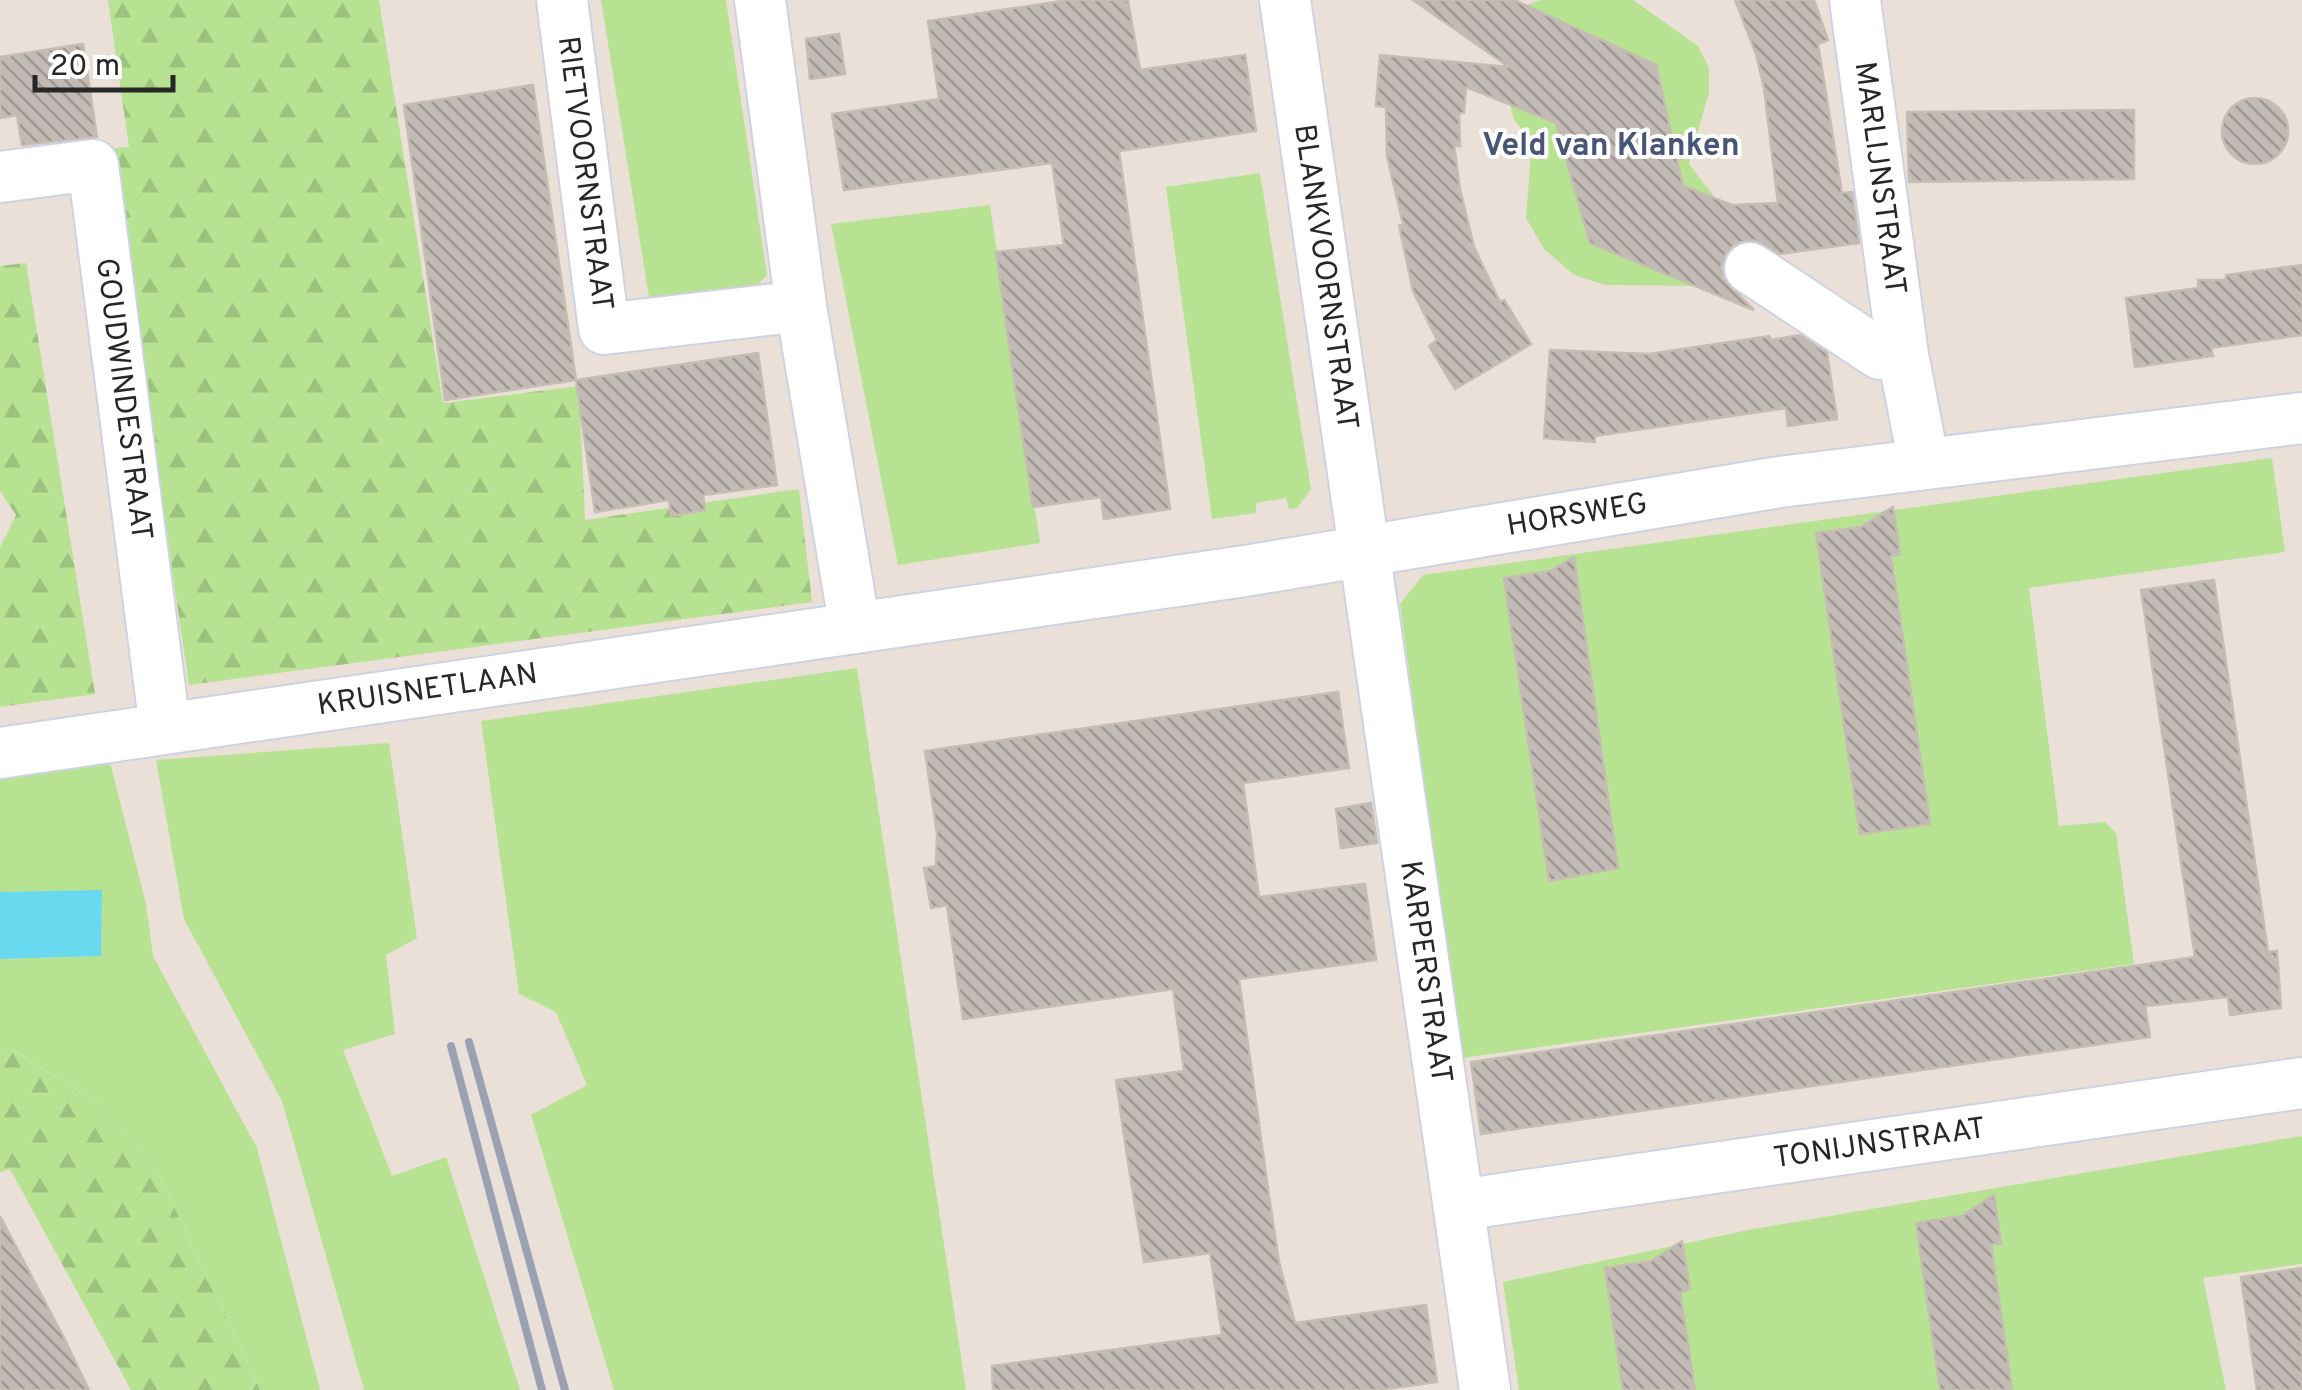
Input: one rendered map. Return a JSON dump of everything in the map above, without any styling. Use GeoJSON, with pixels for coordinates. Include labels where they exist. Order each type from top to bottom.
{"type":"FeatureCollection","features":[{"type":"Feature","properties":{"kind":"street","name":"RIETVOORNSTRAAT"},"geometry":{"type":"LineString","coordinates":[[562,0],[604,329],[801,306]]}},
{"type":"Feature","properties":{"kind":"street"},"geometry":{"type":"LineString","coordinates":[[760,0],[801,306],[855,628]]}},
{"type":"Feature","properties":{"kind":"street","name":"BLANKVOORNSTRAAT"},"geometry":{"type":"LineString","coordinates":[[1285,0],[1364,553]]}},
{"type":"Feature","properties":{"kind":"street","name":"MARLIJNSTRAAT"},"geometry":{"type":"LineString","coordinates":[[1855,0],[1903,355],[1924,464]]}},
{"type":"Feature","properties":{"kind":"street","name":"GOUDWINDESTRAAT"},"geometry":{"type":"LineString","coordinates":[[0,178],[93,165],[165,728]]}},
{"type":"Feature","properties":{"kind":"street"},"geometry":{"type":"LineString","coordinates":[[1750,268],[1880,354],[1903,355]]}},
{"type":"Feature","properties":{"kind":"street","name":"HORSWEG"},"geometry":{"type":"LineString","coordinates":[[855,628],[1364,553],[1780,482],[2301,426]]}},
{"type":"Feature","properties":{"kind":"street","name":"KARPERSTRAAT"},"geometry":{"type":"LineString","coordinates":[[1364,553],[1485,1390]]}},
{"type":"Feature","properties":{"kind":"street","name":"KRUISNETLAAN"},"geometry":{"type":"LineString","coordinates":[[0,753],[855,628]]}},
{"type":"Feature","properties":{"kind":"street","name":"TONIJNSTRAAT"},"geometry":{"type":"LineString","coordinates":[[1459,1206],[2302,1083]]}},
{"type":"Feature","properties":{"kind":"green space"},"geometry":{"type":"Polygon","coordinates":[[[108,0],[379,0],[443,403],[579,386],[585,520],[799,489],[812,602],[189,685],[125,249],[104,149],[129,147],[108,0]]]}},
{"type":"Feature","properties":{"kind":"green space"},"geometry":{"type":"Polygon","coordinates":[[[601,0],[726,0],[767,275],[752,290],[649,297],[601,0]]]}},
{"type":"Feature","properties":{"kind":"green space"},"geometry":{"type":"Polygon","coordinates":[[[1541,0],[1633,0],[1698,46],[1709,68],[1709,92],[1689,164],[1715,198],[1697,286],[1605,285],[1574,275],[1544,249],[1526,218],[1532,141],[1514,120],[1510,105],[1526,5],[1541,0]]]}},
{"type":"Feature","properties":{"kind":"green space"},"geometry":{"type":"Polygon","coordinates":[[[1260,173],[1311,489],[1297,508],[1289,509],[1286,498],[1256,503],[1256,513],[1212,519],[1166,187],[1260,173]]]}},
{"type":"Feature","properties":{"kind":"green space"},"geometry":{"type":"Polygon","coordinates":[[[990,205],[1040,543],[898,565],[831,224],[990,205]]]}},
{"type":"Feature","properties":{"kind":"green space"},"geometry":{"type":"Polygon","coordinates":[[[26,263],[95,694],[0,707],[0,547],[16,515],[0,491],[0,266],[26,263]]]}},
{"type":"Feature","properties":{"kind":"green space"},"geometry":{"type":"Polygon","coordinates":[[[2272,458],[2285,552],[2029,588],[2059,826],[2105,822],[2116,833],[2134,964],[1462,1058],[1400,604],[1423,575],[2272,458]]]}},
{"type":"Feature","properties":{"kind":"green space"},"geometry":{"type":"Polygon","coordinates":[[[857,668],[966,1390],[614,1390],[531,1115],[587,1085],[556,1012],[519,994],[481,721],[857,668]]]}},
{"type":"Feature","properties":{"kind":"green space"},"geometry":{"type":"Polygon","coordinates":[[[389,743],[417,938],[386,955],[395,1034],[343,1050],[392,1176],[446,1157],[520,1390],[364,1390],[282,1101],[184,919],[156,760],[389,743]]]}},
{"type":"Feature","properties":{"kind":"green space"},"geometry":{"type":"Polygon","coordinates":[[[110,762],[146,904],[153,956],[257,1148],[320,1390],[260,1390],[156,1168],[102,1105],[15,1051],[0,1049],[0,959],[101,956],[102,891],[0,892],[0,769],[110,762]]]}},
{"type":"Feature","properties":{"kind":"green space"},"geometry":{"type":"Polygon","coordinates":[[[0,1049],[14,1051],[102,1105],[156,1168],[260,1390],[131,1390],[10,1169],[0,1172],[0,1049]]]}},
{"type":"Feature","properties":{"kind":"green space"},"geometry":{"type":"Polygon","coordinates":[[[2302,1136],[2302,1264],[2203,1278],[2226,1390],[1519,1390],[1503,1282],[1753,1229],[2302,1136]]]}},
{"type":"Feature","properties":{"kind":"water"},"geometry":{"type":"Polygon","coordinates":[[[102,890],[101,956],[0,959],[0,892],[102,890]]]}},
{"type":"Feature","properties":{"kind":"building"},"geometry":{"type":"Polygon","coordinates":[[[1069,0],[1128,0],[1140,70],[1245,55],[1256,131],[1119,151],[1170,509],[1104,519],[1101,497],[1033,507],[1015,386],[996,252],[1064,245],[1052,163],[844,190],[832,114],[939,99],[928,21],[1069,0]]]}},
{"type":"Feature","properties":{"kind":"building"},"geometry":{"type":"Polygon","coordinates":[[[1413,0],[1514,0],[1656,65],[1683,186],[1732,205],[1778,203],[1764,88],[1756,54],[1735,0],[1814,0],[1828,40],[1818,44],[1842,193],[1852,192],[1859,243],[1780,254],[1753,240],[1736,243],[1726,253],[1721,267],[1724,280],[1754,310],[1590,243],[1556,123],[1466,87],[1464,113],[1459,113],[1460,146],[1454,146],[1474,247],[1500,302],[1504,300],[1531,344],[1455,389],[1429,346],[1437,340],[1413,291],[1387,156],[1386,107],[1376,106],[1380,55],[1509,67],[1413,0]]]}},
{"type":"Feature","properties":{"kind":"building"},"geometry":{"type":"Polygon","coordinates":[[[839,34],[845,74],[810,79],[806,39],[839,34]]]}},
{"type":"Feature","properties":{"kind":"building"},"geometry":{"type":"Polygon","coordinates":[[[83,44],[97,137],[22,145],[17,115],[0,118],[0,57],[83,44]]]}},
{"type":"Feature","properties":{"kind":"building"},"geometry":{"type":"Polygon","coordinates":[[[533,85],[576,380],[445,400],[404,105],[533,85]]]}},
{"type":"Feature","properties":{"kind":"building"},"geometry":{"type":"Polygon","coordinates":[[[2255,98],[2278,108],[2288,131],[2278,154],[2255,164],[2232,154],[2222,131],[2232,108],[2255,98]]]}},
{"type":"Feature","properties":{"kind":"building"},"geometry":{"type":"Polygon","coordinates":[[[2134,110],[2134,179],[1909,182],[1907,112],[2134,110]]]}},
{"type":"Feature","properties":{"kind":"building"},"geometry":{"type":"Polygon","coordinates":[[[2302,265],[2302,335],[2211,348],[2213,356],[2135,367],[2126,298],[2198,288],[2198,280],[2226,280],[2226,275],[2302,265]]]}},
{"type":"Feature","properties":{"kind":"building"},"geometry":{"type":"Polygon","coordinates":[[[1800,335],[1827,353],[1837,419],[1788,426],[1786,408],[1595,436],[1595,442],[1544,438],[1550,350],[1649,354],[1800,335]]]}},
{"type":"Feature","properties":{"kind":"building"},"geometry":{"type":"Polygon","coordinates":[[[758,353],[777,485],[703,495],[705,510],[671,516],[669,500],[595,512],[576,380],[758,353]]]}},
{"type":"Feature","properties":{"kind":"building"},"geometry":{"type":"Polygon","coordinates":[[[1893,507],[1900,554],[1891,556],[1930,824],[1860,834],[1816,533],[1861,527],[1893,507]]]}},
{"type":"Feature","properties":{"kind":"building"},"geometry":{"type":"Polygon","coordinates":[[[1574,557],[1618,868],[1549,881],[1504,578],[1550,571],[1574,557]]]}},
{"type":"Feature","properties":{"kind":"building"},"geometry":{"type":"Polygon","coordinates":[[[2214,580],[2268,952],[2277,951],[2281,1008],[2230,1015],[2228,997],[2145,1006],[2150,1037],[1481,1134],[1471,1062],[2195,957],[2141,590],[2214,580]]]}},
{"type":"Feature","properties":{"kind":"building"},"geometry":{"type":"Polygon","coordinates":[[[1338,692],[1349,768],[1243,783],[1259,897],[1365,884],[1376,960],[1239,979],[1268,1189],[1279,1262],[1295,1323],[1426,1305],[1437,1382],[1378,1390],[993,1390],[992,1366],[1222,1335],[1210,1253],[1144,1262],[1116,1080],[1184,1071],[1173,989],[963,1019],[947,905],[931,908],[924,868],[936,866],[937,834],[925,751],[1338,692]]]}},
{"type":"Feature","properties":{"kind":"building"},"geometry":{"type":"Polygon","coordinates":[[[1371,803],[1377,843],[1341,848],[1336,809],[1371,803]]]}},
{"type":"Feature","properties":{"kind":"building"},"geometry":{"type":"Polygon","coordinates":[[[1994,1195],[2001,1244],[1991,1244],[2012,1390],[1940,1390],[1916,1223],[1962,1216],[1994,1195]]]}},
{"type":"Feature","properties":{"kind":"building"},"geometry":{"type":"Polygon","coordinates":[[[0,1216],[64,1338],[89,1390],[0,1390],[0,1216]]]}},
{"type":"Feature","properties":{"kind":"building"},"geometry":{"type":"Polygon","coordinates":[[[1682,1241],[1690,1289],[1680,1292],[1695,1390],[1623,1390],[1605,1268],[1651,1261],[1682,1241]]]}},
{"type":"Feature","properties":{"kind":"building"},"geometry":{"type":"Polygon","coordinates":[[[2302,1268],[2302,1390],[2257,1390],[2241,1277],[2302,1268]]]}},
{"type":"Feature","properties":{"kind":"railway"},"geometry":{"type":"LineString","coordinates":[[469,1042],[565,1390]]}},
{"type":"Feature","properties":{"kind":"railway"},"geometry":{"type":"LineString","coordinates":[[451,1046],[542,1390]]}},
{"type":"Feature","properties":{"kind":"district","name":"Veld van Klanken"},"geometry":{"type":"Point","coordinates":[1611,147]}}]}
